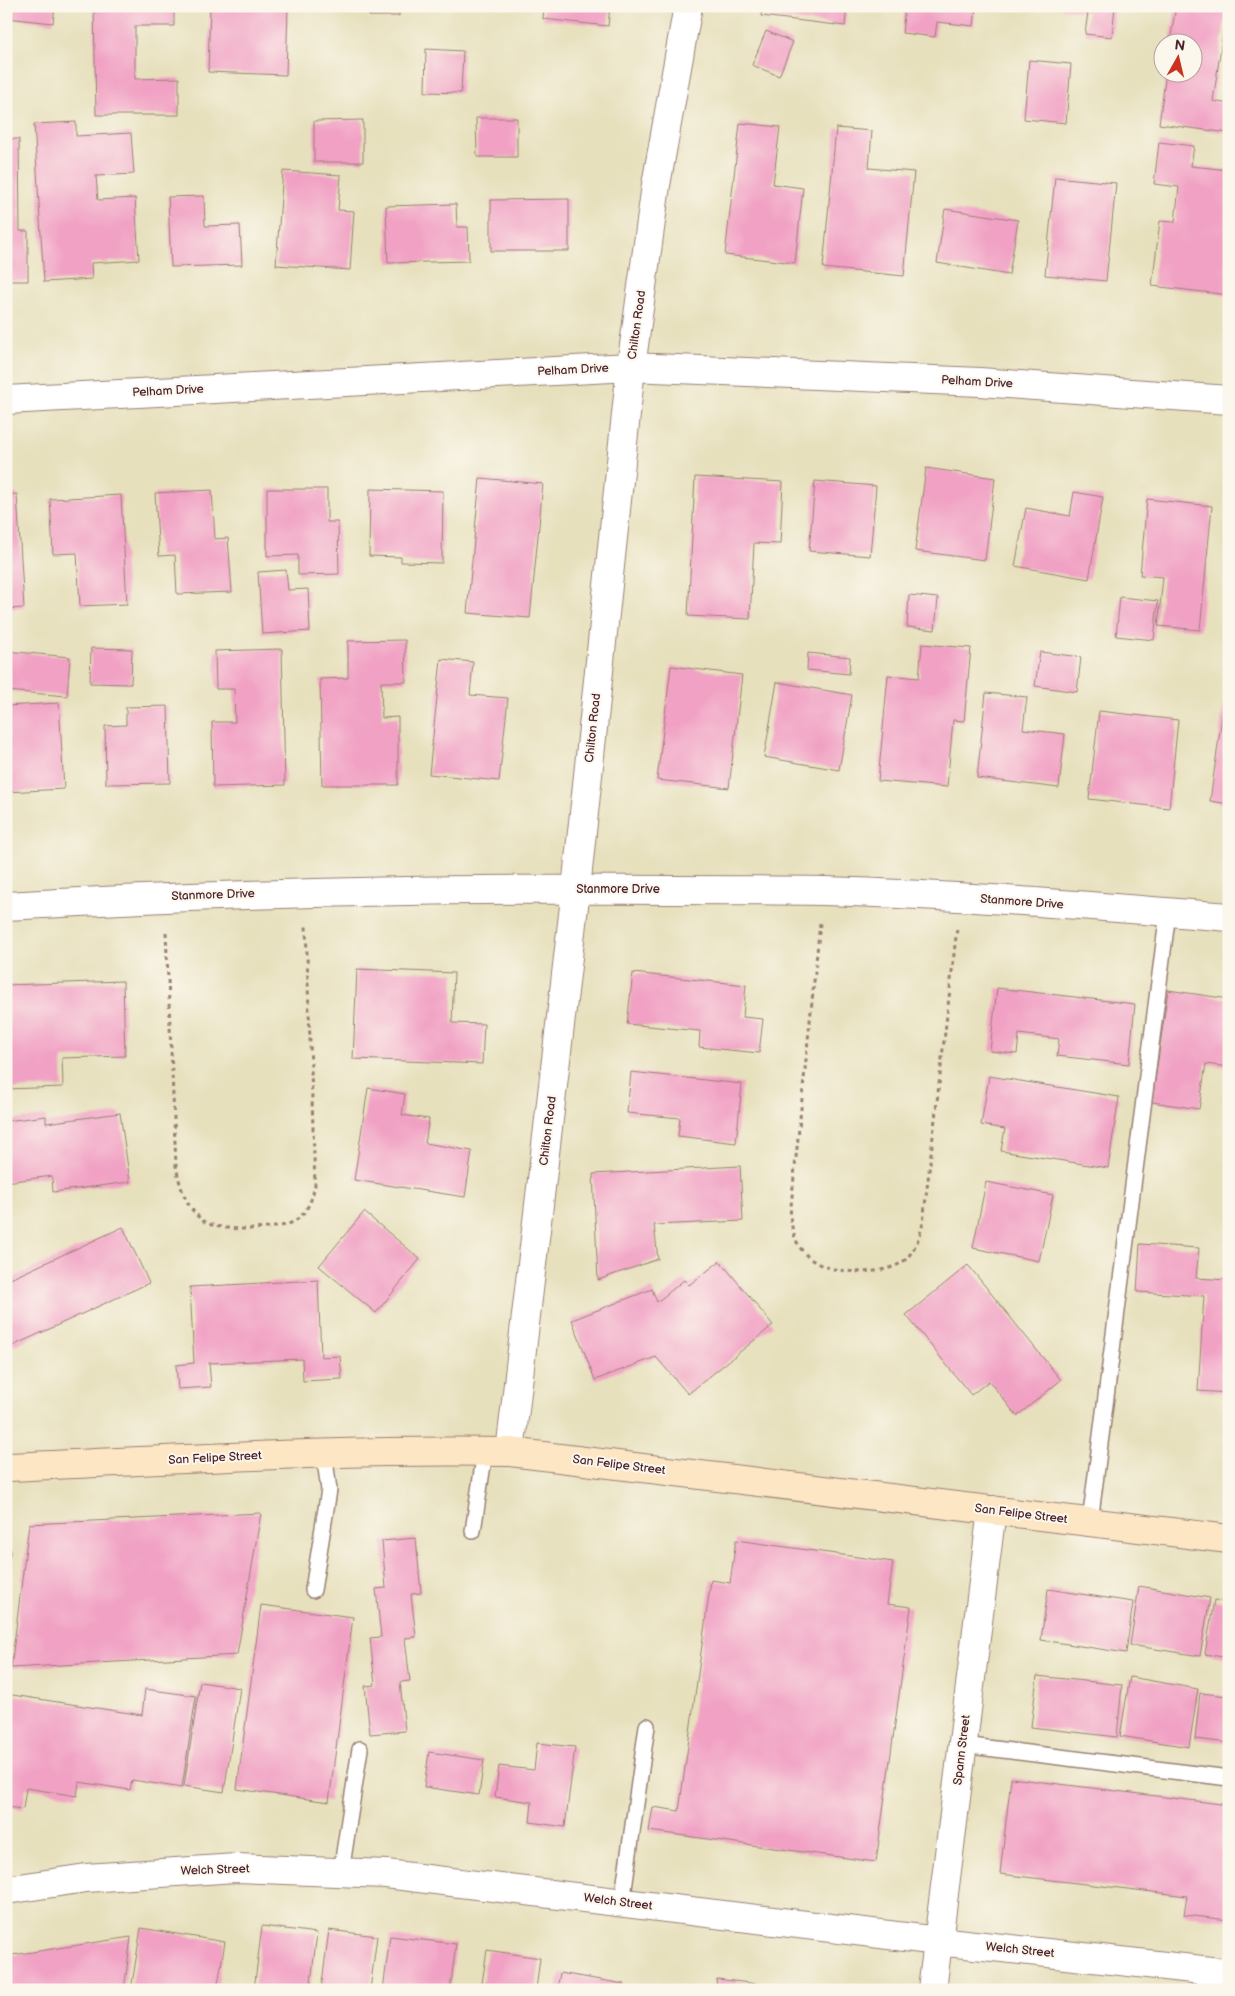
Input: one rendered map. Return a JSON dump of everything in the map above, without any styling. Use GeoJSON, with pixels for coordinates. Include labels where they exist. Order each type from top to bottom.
{"type":"FeatureCollection","features":[{"type":"Feature","properties":{"kind":"street","name":"Chilton Road"},"geometry":{"type":"LineString","coordinates":[[498,1452],[576,889],[631,367],[656,185],[688,6]]}},
{"type":"Feature","properties":{"kind":"street","name":"Pelham Drive"},"geometry":{"type":"LineString","coordinates":[[6,400],[631,367],[980,382],[1229,400]]}},
{"type":"Feature","properties":{"kind":"street","name":"Stanmore Drive"},"geometry":{"type":"LineString","coordinates":[[6,906],[164,897],[305,892],[576,889],[823,891],[961,898],[1229,917]]}},
{"type":"Feature","properties":{"kind":"street","name":"San Felipe Street"},"geometry":{"type":"LineString","coordinates":[[6,1468],[324,1453],[498,1452],[1229,1539]]}},
{"type":"Feature","properties":{"kind":"street","name":"Spann Street"},"geometry":{"type":"LineString","coordinates":[[932,1990],[992,1510]]}},
{"type":"Feature","properties":{"kind":"street","name":"Welch Street"},"geometry":{"type":"LineString","coordinates":[[6,1890],[86,1878],[236,1868],[386,1874],[938,1942],[1229,1974]]}},
{"type":"Feature","properties":{"kind":"lane"},"geometry":{"type":"LineString","coordinates":[[1090,1522],[1168,912]]}},
{"type":"Feature","properties":{"kind":"lane"},"geometry":{"type":"LineString","coordinates":[[473,1532],[498,1452]]}},
{"type":"Feature","properties":{"kind":"lane"},"geometry":{"type":"LineString","coordinates":[[313,1590],[329,1490],[324,1453]]}},
{"type":"Feature","properties":{"kind":"lane"},"geometry":{"type":"LineString","coordinates":[[622,1902],[647,1726]]}},
{"type":"Feature","properties":{"kind":"lane"},"geometry":{"type":"LineString","coordinates":[[963,1746],[1229,1778]]}},
{"type":"Feature","properties":{"kind":"lane"},"geometry":{"type":"LineString","coordinates":[[341,1872],[360,1748]]}},
{"type":"Feature","properties":{"kind":"path"},"geometry":{"type":"LineString","coordinates":[[823,891],[790,1216],[793,1237],[812,1260],[852,1271],[880,1272],[896,1267],[908,1258],[917,1243],[923,1223],[961,898]]}},
{"type":"Feature","properties":{"kind":"path"},"geometry":{"type":"LineString","coordinates":[[164,897],[176,1166],[180,1188],[196,1214],[206,1222],[229,1228],[255,1228],[288,1224],[296,1220],[305,1211],[312,1199],[315,1185],[305,892]]}},
{"type":"Feature","properties":{"kind":"building"},"geometry":{"type":"Polygon","coordinates":[[[6,6],[55,6],[53,23],[6,18],[6,6]]]}},
{"type":"Feature","properties":{"kind":"building"},"geometry":{"type":"Polygon","coordinates":[[[94,6],[174,6],[174,26],[135,26],[135,79],[179,78],[179,115],[96,115],[94,6]]]}},
{"type":"Feature","properties":{"kind":"building"},"geometry":{"type":"Polygon","coordinates":[[[210,6],[288,6],[286,75],[208,72],[210,6]]]}},
{"type":"Feature","properties":{"kind":"building"},"geometry":{"type":"Polygon","coordinates":[[[369,6],[399,6],[399,16],[369,16],[369,6]]]}},
{"type":"Feature","properties":{"kind":"building"},"geometry":{"type":"Polygon","coordinates":[[[544,6],[610,6],[608,26],[543,19],[544,6]]]}},
{"type":"Feature","properties":{"kind":"building"},"geometry":{"type":"Polygon","coordinates":[[[762,6],[847,6],[845,26],[761,16],[762,6]]]}},
{"type":"Feature","properties":{"kind":"building"},"geometry":{"type":"Polygon","coordinates":[[[905,6],[976,6],[974,26],[937,22],[935,37],[902,33],[905,6]]]}},
{"type":"Feature","properties":{"kind":"building"},"geometry":{"type":"Polygon","coordinates":[[[1048,6],[1115,6],[1112,37],[1085,34],[1088,12],[1048,6]]]}},
{"type":"Feature","properties":{"kind":"building"},"geometry":{"type":"Polygon","coordinates":[[[1176,6],[1227,6],[1213,101],[1229,104],[1229,133],[1159,124],[1165,82],[1202,82],[1202,32],[1172,32],[1176,6]]]}},
{"type":"Feature","properties":{"kind":"building"},"geometry":{"type":"Polygon","coordinates":[[[766,31],[793,42],[779,76],[752,65],[766,31]]]}},
{"type":"Feature","properties":{"kind":"building"},"geometry":{"type":"Polygon","coordinates":[[[426,49],[463,51],[461,93],[425,92],[426,49]]]}},
{"type":"Feature","properties":{"kind":"building"},"geometry":{"type":"Polygon","coordinates":[[[1029,60],[1071,64],[1066,123],[1024,119],[1029,60]]]}},
{"type":"Feature","properties":{"kind":"building"},"geometry":{"type":"Polygon","coordinates":[[[6,84],[11,84],[11,125],[6,125],[6,84]]]}},
{"type":"Feature","properties":{"kind":"building"},"geometry":{"type":"Polygon","coordinates":[[[476,118],[517,118],[517,157],[477,157],[476,118]]]}},
{"type":"Feature","properties":{"kind":"building"},"geometry":{"type":"Polygon","coordinates":[[[363,120],[363,162],[314,162],[314,121],[363,120]]]}},
{"type":"Feature","properties":{"kind":"building"},"geometry":{"type":"Polygon","coordinates":[[[76,122],[76,136],[131,133],[134,174],[96,176],[98,200],[135,198],[139,260],[91,263],[92,279],[44,282],[34,124],[76,122]]]}},
{"type":"Feature","properties":{"kind":"building"},"geometry":{"type":"Polygon","coordinates":[[[740,123],[780,127],[773,184],[803,188],[795,263],[725,255],[740,123]]]}},
{"type":"Feature","properties":{"kind":"building"},"geometry":{"type":"Polygon","coordinates":[[[836,128],[872,131],[869,168],[914,172],[904,276],[823,268],[836,128]]]}},
{"type":"Feature","properties":{"kind":"building"},"geometry":{"type":"Polygon","coordinates":[[[6,139],[19,139],[20,231],[28,231],[28,281],[6,281],[6,139]]]}},
{"type":"Feature","properties":{"kind":"building"},"geometry":{"type":"Polygon","coordinates":[[[1159,142],[1194,146],[1191,166],[1229,170],[1229,295],[1152,286],[1160,221],[1175,222],[1179,187],[1154,184],[1159,142]]]}},
{"type":"Feature","properties":{"kind":"building"},"geometry":{"type":"Polygon","coordinates":[[[283,171],[341,175],[338,210],[354,211],[350,270],[276,265],[283,171]]]}},
{"type":"Feature","properties":{"kind":"building"},"geometry":{"type":"Polygon","coordinates":[[[1055,177],[1116,183],[1106,281],[1045,275],[1055,177]]]}},
{"type":"Feature","properties":{"kind":"building"},"geometry":{"type":"Polygon","coordinates":[[[204,196],[205,226],[240,225],[242,265],[171,267],[168,197],[204,196]]]}},
{"type":"Feature","properties":{"kind":"building"},"geometry":{"type":"Polygon","coordinates":[[[569,199],[569,251],[491,251],[491,200],[569,199]]]}},
{"type":"Feature","properties":{"kind":"building"},"geometry":{"type":"Polygon","coordinates":[[[456,204],[457,227],[468,227],[469,261],[388,263],[386,206],[456,204]]]}},
{"type":"Feature","properties":{"kind":"building"},"geometry":{"type":"Polygon","coordinates":[[[945,209],[1018,220],[1009,275],[937,263],[945,209]]]}},
{"type":"Feature","properties":{"kind":"building"},"geometry":{"type":"Polygon","coordinates":[[[926,468],[995,478],[985,560],[915,551],[926,468]]]}},
{"type":"Feature","properties":{"kind":"building"},"geometry":{"type":"Polygon","coordinates":[[[695,477],[783,482],[780,544],[754,543],[750,619],[688,616],[695,477]]]}},
{"type":"Feature","properties":{"kind":"building"},"geometry":{"type":"Polygon","coordinates":[[[480,478],[543,484],[530,618],[467,613],[480,478]]]}},
{"type":"Feature","properties":{"kind":"building"},"geometry":{"type":"Polygon","coordinates":[[[815,481],[876,486],[870,556],[809,551],[815,481]]]}},
{"type":"Feature","properties":{"kind":"building"},"geometry":{"type":"Polygon","coordinates":[[[267,489],[327,489],[327,522],[338,522],[339,574],[298,575],[298,555],[267,556],[267,489]]]}},
{"type":"Feature","properties":{"kind":"building"},"geometry":{"type":"Polygon","coordinates":[[[370,489],[443,491],[442,563],[401,562],[401,557],[369,556],[370,489]]]}},
{"type":"Feature","properties":{"kind":"building"},"geometry":{"type":"Polygon","coordinates":[[[212,490],[215,539],[228,538],[232,592],[177,594],[175,555],[159,556],[155,493],[212,490]]]}},
{"type":"Feature","properties":{"kind":"building"},"geometry":{"type":"Polygon","coordinates":[[[1074,492],[1103,497],[1089,579],[1015,566],[1026,508],[1070,516],[1074,492]]]}},
{"type":"Feature","properties":{"kind":"building"},"geometry":{"type":"Polygon","coordinates":[[[17,494],[24,608],[6,609],[6,495],[17,494]]]}},
{"type":"Feature","properties":{"kind":"building"},"geometry":{"type":"Polygon","coordinates":[[[121,495],[127,604],[80,606],[77,553],[53,554],[50,499],[121,495]]]}},
{"type":"Feature","properties":{"kind":"building"},"geometry":{"type":"Polygon","coordinates":[[[1147,499],[1212,506],[1200,630],[1158,626],[1163,577],[1140,575],[1147,499]]]}},
{"type":"Feature","properties":{"kind":"building"},"geometry":{"type":"Polygon","coordinates":[[[286,570],[288,590],[308,589],[310,631],[262,634],[258,572],[286,570]]]}},
{"type":"Feature","properties":{"kind":"building"},"geometry":{"type":"Polygon","coordinates":[[[909,595],[938,598],[935,630],[907,627],[909,595]]]}},
{"type":"Feature","properties":{"kind":"building"},"geometry":{"type":"Polygon","coordinates":[[[1120,597],[1158,601],[1154,640],[1116,636],[1120,597]]]}},
{"type":"Feature","properties":{"kind":"building"},"geometry":{"type":"Polygon","coordinates":[[[405,640],[406,682],[381,682],[382,718],[398,717],[398,785],[322,785],[320,679],[348,678],[348,641],[405,640]]]}},
{"type":"Feature","properties":{"kind":"building"},"geometry":{"type":"Polygon","coordinates":[[[922,644],[971,648],[964,721],[953,720],[947,787],[878,781],[888,675],[919,678],[922,644]]]}},
{"type":"Feature","properties":{"kind":"building"},"geometry":{"type":"Polygon","coordinates":[[[91,648],[132,649],[131,684],[90,683],[91,648]]]}},
{"type":"Feature","properties":{"kind":"building"},"geometry":{"type":"Polygon","coordinates":[[[282,649],[285,785],[213,787],[212,722],[235,722],[234,689],[216,689],[215,651],[282,649]]]}},
{"type":"Feature","properties":{"kind":"building"},"geometry":{"type":"Polygon","coordinates":[[[6,651],[70,657],[67,696],[6,691],[6,651]]]}},
{"type":"Feature","properties":{"kind":"building"},"geometry":{"type":"Polygon","coordinates":[[[1040,652],[1081,657],[1077,692],[1035,686],[1040,652]]]}},
{"type":"Feature","properties":{"kind":"building"},"geometry":{"type":"Polygon","coordinates":[[[808,653],[850,657],[849,674],[807,670],[808,653]]]}},
{"type":"Feature","properties":{"kind":"building"},"geometry":{"type":"Polygon","coordinates":[[[441,659],[473,662],[470,695],[508,698],[499,781],[429,774],[441,659]]]}},
{"type":"Feature","properties":{"kind":"building"},"geometry":{"type":"Polygon","coordinates":[[[671,666],[742,675],[729,788],[657,780],[671,666]]]}},
{"type":"Feature","properties":{"kind":"building"},"geometry":{"type":"Polygon","coordinates":[[[1229,674],[1229,804],[1210,801],[1229,674]]]}},
{"type":"Feature","properties":{"kind":"building"},"geometry":{"type":"Polygon","coordinates":[[[777,682],[852,695],[839,770],[764,757],[777,682]]]}},
{"type":"Feature","properties":{"kind":"building"},"geometry":{"type":"Polygon","coordinates":[[[986,693],[1027,697],[1023,729],[1065,734],[1059,788],[977,778],[986,693]]]}},
{"type":"Feature","properties":{"kind":"building"},"geometry":{"type":"Polygon","coordinates":[[[59,703],[64,789],[6,792],[6,706],[59,703]]]}},
{"type":"Feature","properties":{"kind":"building"},"geometry":{"type":"Polygon","coordinates":[[[168,706],[170,783],[106,784],[105,726],[126,725],[126,707],[168,706]]]}},
{"type":"Feature","properties":{"kind":"building"},"geometry":{"type":"Polygon","coordinates":[[[1099,711],[1178,720],[1169,808],[1089,799],[1099,711]]]}},
{"type":"Feature","properties":{"kind":"building"},"geometry":{"type":"Polygon","coordinates":[[[357,969],[454,973],[452,1023],[484,1024],[482,1064],[353,1059],[357,969]]]}},
{"type":"Feature","properties":{"kind":"building"},"geometry":{"type":"Polygon","coordinates":[[[633,973],[746,985],[743,1017],[763,1019],[759,1053],[699,1047],[700,1031],[627,1024],[633,973]]]}},
{"type":"Feature","properties":{"kind":"building"},"geometry":{"type":"Polygon","coordinates":[[[123,981],[125,1056],[62,1058],[63,1087],[6,1089],[6,985],[123,981]]]}},
{"type":"Feature","properties":{"kind":"building"},"geometry":{"type":"Polygon","coordinates":[[[997,988],[1135,1004],[1129,1064],[1057,1056],[1059,1039],[1019,1034],[1017,1054],[990,1051],[997,988]]]}},
{"type":"Feature","properties":{"kind":"building"},"geometry":{"type":"Polygon","coordinates":[[[1168,990],[1229,999],[1229,1067],[1206,1064],[1199,1109],[1152,1102],[1168,990]]]}},
{"type":"Feature","properties":{"kind":"building"},"geometry":{"type":"Polygon","coordinates":[[[631,1072],[742,1084],[736,1143],[678,1136],[680,1118],[627,1113],[631,1072]]]}},
{"type":"Feature","properties":{"kind":"building"},"geometry":{"type":"Polygon","coordinates":[[[989,1076],[1119,1097],[1108,1168],[1001,1151],[1005,1129],[981,1125],[989,1076]]]}},
{"type":"Feature","properties":{"kind":"building"},"geometry":{"type":"Polygon","coordinates":[[[368,1088],[405,1094],[402,1115],[429,1119],[425,1143],[472,1151],[465,1197],[354,1180],[368,1088]]]}},
{"type":"Feature","properties":{"kind":"building"},"geometry":{"type":"Polygon","coordinates":[[[120,1113],[130,1182],[53,1192],[52,1176],[6,1182],[6,1121],[46,1116],[46,1123],[120,1113]]]}},
{"type":"Feature","properties":{"kind":"building"},"geometry":{"type":"Polygon","coordinates":[[[740,1166],[743,1221],[654,1225],[658,1259],[598,1280],[593,1174],[740,1166]]]}},
{"type":"Feature","properties":{"kind":"building"},"geometry":{"type":"Polygon","coordinates":[[[986,1182],[1053,1195],[1039,1261],[973,1248],[986,1182]]]}},
{"type":"Feature","properties":{"kind":"building"},"geometry":{"type":"Polygon","coordinates":[[[364,1212],[420,1259],[376,1313],[319,1266],[364,1212]]]}},
{"type":"Feature","properties":{"kind":"building"},"geometry":{"type":"Polygon","coordinates":[[[123,1227],[149,1283],[8,1348],[6,1281],[123,1227]]]}},
{"type":"Feature","properties":{"kind":"building"},"geometry":{"type":"Polygon","coordinates":[[[1140,1244],[1199,1248],[1196,1278],[1229,1280],[1229,1393],[1198,1391],[1204,1296],[1137,1292],[1140,1244]]]}},
{"type":"Feature","properties":{"kind":"building"},"geometry":{"type":"Polygon","coordinates":[[[720,1261],[773,1325],[688,1394],[656,1357],[595,1380],[572,1320],[652,1289],[657,1302],[684,1280],[689,1285],[720,1261]]]}},
{"type":"Feature","properties":{"kind":"building"},"geometry":{"type":"Polygon","coordinates":[[[968,1265],[1061,1380],[1017,1416],[989,1381],[971,1395],[906,1315],[968,1265]]]}},
{"type":"Feature","properties":{"kind":"building"},"geometry":{"type":"Polygon","coordinates":[[[318,1280],[321,1357],[340,1356],[342,1379],[303,1381],[302,1359],[209,1363],[211,1387],[178,1389],[176,1365],[194,1363],[190,1287],[318,1280]]]}},
{"type":"Feature","properties":{"kind":"building"},"geometry":{"type":"Polygon","coordinates":[[[261,1513],[237,1655],[11,1668],[29,1524],[261,1513]]]}},
{"type":"Feature","properties":{"kind":"building"},"geometry":{"type":"Polygon","coordinates":[[[416,1538],[421,1593],[411,1594],[416,1637],[405,1638],[410,1681],[400,1682],[405,1731],[370,1734],[365,1686],[375,1685],[370,1638],[381,1637],[376,1589],[386,1588],[382,1541],[416,1538]]]}},
{"type":"Feature","properties":{"kind":"building"},"geometry":{"type":"Polygon","coordinates":[[[736,1540],[893,1562],[887,1604],[911,1607],[876,1862],[649,1831],[653,1807],[679,1811],[711,1580],[730,1583],[736,1540]]]}},
{"type":"Feature","properties":{"kind":"building"},"geometry":{"type":"Polygon","coordinates":[[[6,1548],[11,1549],[7,1571],[6,1571],[6,1548]]]}},
{"type":"Feature","properties":{"kind":"building"},"geometry":{"type":"Polygon","coordinates":[[[1139,1586],[1210,1598],[1200,1656],[1130,1645],[1139,1586]]]}},
{"type":"Feature","properties":{"kind":"building"},"geometry":{"type":"Polygon","coordinates":[[[1048,1589],[1133,1602],[1126,1653],[1041,1640],[1048,1589]]]}},
{"type":"Feature","properties":{"kind":"building"},"geometry":{"type":"Polygon","coordinates":[[[1214,1600],[1229,1602],[1229,1658],[1205,1654],[1214,1600]]]}},
{"type":"Feature","properties":{"kind":"building"},"geometry":{"type":"Polygon","coordinates":[[[261,1605],[353,1617],[329,1802],[237,1789],[261,1605]]]}},
{"type":"Feature","properties":{"kind":"building"},"geometry":{"type":"Polygon","coordinates":[[[1037,1676],[1122,1685],[1117,1737],[1031,1727],[1037,1676]]]}},
{"type":"Feature","properties":{"kind":"building"},"geometry":{"type":"Polygon","coordinates":[[[1130,1677],[1198,1689],[1189,1747],[1120,1736],[1130,1677]]]}},
{"type":"Feature","properties":{"kind":"building"},"geometry":{"type":"Polygon","coordinates":[[[200,1682],[240,1688],[224,1792],[184,1786],[200,1682]]]}},
{"type":"Feature","properties":{"kind":"building"},"geometry":{"type":"Polygon","coordinates":[[[145,1689],[196,1696],[182,1788],[132,1780],[130,1790],[79,1782],[77,1796],[26,1788],[23,1809],[6,1807],[6,1694],[142,1715],[145,1689]]]}},
{"type":"Feature","properties":{"kind":"building"},"geometry":{"type":"Polygon","coordinates":[[[1200,1693],[1229,1696],[1229,1743],[1195,1739],[1200,1693]]]}},
{"type":"Feature","properties":{"kind":"building"},"geometry":{"type":"Polygon","coordinates":[[[537,1743],[575,1747],[565,1827],[530,1822],[532,1802],[495,1797],[499,1766],[534,1770],[537,1743]]]}},
{"type":"Feature","properties":{"kind":"building"},"geometry":{"type":"Polygon","coordinates":[[[429,1752],[484,1760],[479,1795],[424,1787],[429,1752]]]}},
{"type":"Feature","properties":{"kind":"building"},"geometry":{"type":"Polygon","coordinates":[[[1011,1778],[1229,1805],[1229,1920],[1184,1915],[1187,1896],[1000,1874],[1011,1778]]]}},
{"type":"Feature","properties":{"kind":"building"},"geometry":{"type":"Polygon","coordinates":[[[262,1926],[317,1933],[310,1990],[254,1990],[262,1926]]]}},
{"type":"Feature","properties":{"kind":"building"},"geometry":{"type":"Polygon","coordinates":[[[141,1928],[225,1942],[217,1990],[131,1990],[141,1928]]]}},
{"type":"Feature","properties":{"kind":"building"},"geometry":{"type":"Polygon","coordinates":[[[329,1930],[377,1936],[370,1990],[321,1990],[329,1930]]]}},
{"type":"Feature","properties":{"kind":"building"},"geometry":{"type":"Polygon","coordinates":[[[390,1936],[456,1944],[450,1990],[383,1990],[390,1936]]]}},
{"type":"Feature","properties":{"kind":"building"},"geometry":{"type":"Polygon","coordinates":[[[131,1937],[124,1990],[6,1990],[6,1956],[131,1937]]]}},
{"type":"Feature","properties":{"kind":"building"},"geometry":{"type":"Polygon","coordinates":[[[487,1950],[540,1958],[536,1990],[481,1990],[487,1950]]]}},
{"type":"Feature","properties":{"kind":"building"},"geometry":{"type":"Polygon","coordinates":[[[560,1973],[624,1984],[623,1990],[557,1990],[560,1973]]]}},
{"type":"Feature","properties":{"kind":"building"},"geometry":{"type":"Polygon","coordinates":[[[717,1979],[799,1989],[799,1990],[715,1990],[717,1979]]]}}]}
